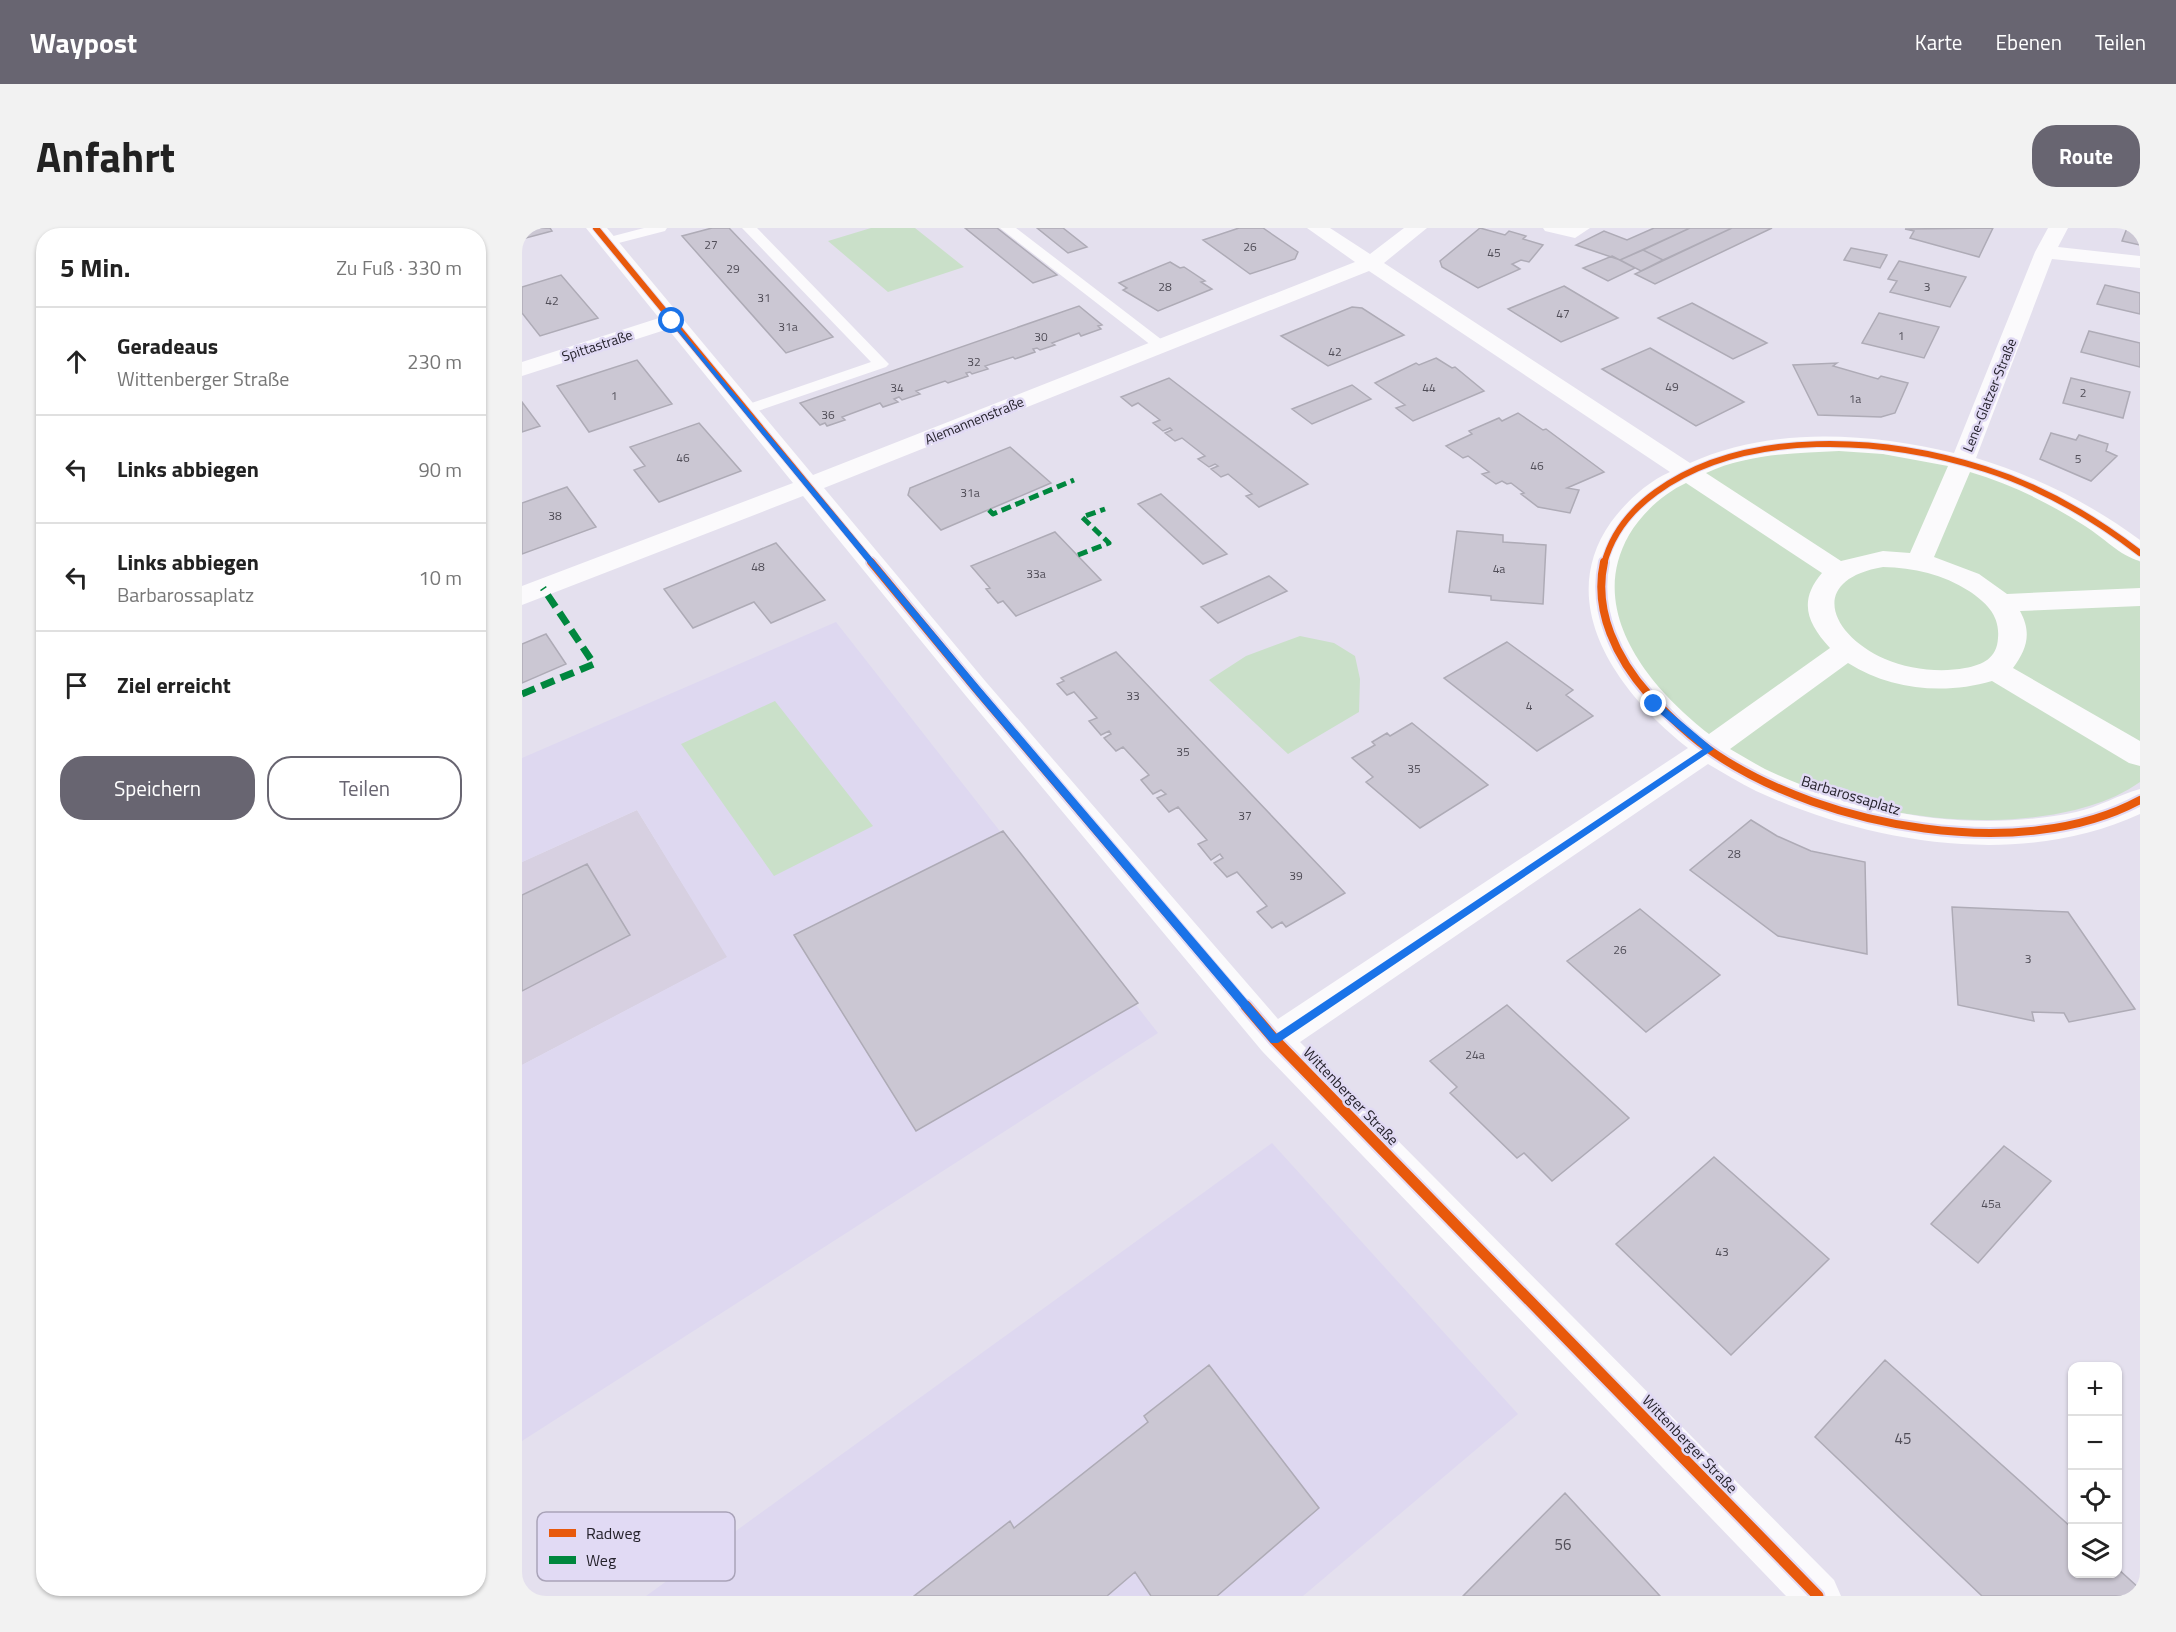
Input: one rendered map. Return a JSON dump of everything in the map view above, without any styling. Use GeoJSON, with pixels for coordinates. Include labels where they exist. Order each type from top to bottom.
{"type":"FeatureCollection","features":[{"type":"Feature","properties":{"kind":"street"},"geometry":{"type":"LineString","coordinates":[[1317,228],[1839,573]]}},
{"type":"Feature","properties":{"kind":"street","name":"Alemannenstraße"},"geometry":{"type":"LineString","coordinates":[[522,596],[809,486],[1371,263],[1416,228]]}},
{"type":"Feature","properties":{"kind":"street","name":"Lene-Glatzer-Straße"},"geometry":{"type":"LineString","coordinates":[[1919,561],[1962,462],[2045,252],[2058,228]]}},
{"type":"Feature","properties":{"kind":"street","name":"Wittenberger Straße"},"geometry":{"type":"LineString","coordinates":[[601,235],[976,688],[1275,1040],[1818,1596]]}},
{"type":"Feature","properties":{"kind":"street"},"geometry":{"type":"LineString","coordinates":[[2045,252],[2140,262]]}},
{"type":"Feature","properties":{"kind":"street","name":"Spittastraße"},"geometry":{"type":"LineString","coordinates":[[522,369],[672,321]]}},
{"type":"Feature","properties":{"kind":"street","name":"Barbarossaplatz"},"geometry":{"type":"LineString","coordinates":[[2140,553],[2112,530],[2068,504],[2019,481],[1962,462],[1915,452],[1864,446],[1814,445],[1763,450],[1719,460],[1688,472],[1649,496],[1623,523],[1607,554],[1601,582],[1606,624],[1620,658],[1654,704],[1709,749],[1751,776],[1811,801],[1875,821],[1933,831],[1999,834],[2065,827],[2128,807],[2140,800]]}},
{"type":"Feature","properties":{"kind":"street"},"geometry":{"type":"LineString","coordinates":[[1883,559],[1919,561],[1960,575],[1979,585],[2001,603],[2012,621],[2015,639],[2008,656],[1994,669],[1969,679],[1938,681],[1906,677],[1874,666],[1848,650],[1832,633],[1822,616],[1821,600],[1827,585],[1839,573],[1851,566],[1883,559]]}},
{"type":"Feature","properties":{"kind":"street"},"geometry":{"type":"LineString","coordinates":[[2001,603],[2140,597]]}},
{"type":"Feature","properties":{"kind":"street"},"geometry":{"type":"LineString","coordinates":[[1275,1040],[1709,749],[1848,650]]}},
{"type":"Feature","properties":{"kind":"street"},"geometry":{"type":"LineString","coordinates":[[1994,669],[2140,755]]}},
{"type":"Feature","properties":{"kind":"lane"},"geometry":{"type":"LineString","coordinates":[[601,235],[660,228]]}},
{"type":"Feature","properties":{"kind":"lane"},"geometry":{"type":"LineString","coordinates":[[746,410],[881,364],[749,228]]}},
{"type":"Feature","properties":{"kind":"lane"},"geometry":{"type":"LineString","coordinates":[[1007,228],[1161,346]]}},
{"type":"Feature","properties":{"kind":"lane"},"geometry":{"type":"LineString","coordinates":[[1550,228],[1575,234],[1583,228]]}},
{"type":"Feature","properties":{"kind":"shaded area"},"geometry":{"type":"Polygon","coordinates":[[[836,622],[1158,1033],[522,1441],[522,1065],[727,957],[637,810],[522,862],[522,758],[836,622]]]}},
{"type":"Feature","properties":{"kind":"shaded area"},"geometry":{"type":"Polygon","coordinates":[[[637,810],[728,957],[522,1065],[522,862],[637,810]]]}},
{"type":"Feature","properties":{"kind":"shaded area"},"geometry":{"type":"Polygon","coordinates":[[[1272,1143],[1518,1414],[1303,1596],[646,1596],[667,1581],[735,1581],[735,1532],[1272,1143]]]}},
{"type":"Feature","properties":{"kind":"green space"},"geometry":{"type":"Polygon","coordinates":[[[871,228],[915,228],[964,267],[888,292],[828,241],[871,228]]]}},
{"type":"Feature","properties":{"kind":"green space"},"geometry":{"type":"Polygon","coordinates":[[[1845,448],[1962,466],[2037,493],[2133,555],[2140,562],[2140,782],[2124,792],[2088,807],[2029,818],[1954,819],[1875,808],[1797,784],[1760,768],[1726,748],[1696,726],[1655,685],[1628,647],[1618,622],[1614,597],[1615,572],[1622,548],[1634,525],[1651,506],[1674,489],[1706,471],[1761,457],[1845,448]]]}},
{"type":"Feature","properties":{"kind":"green space"},"geometry":{"type":"Polygon","coordinates":[[[1300,636],[1334,643],[1355,656],[1360,679],[1359,712],[1288,754],[1209,680],[1246,656],[1300,636]]]}},
{"type":"Feature","properties":{"kind":"green space"},"geometry":{"type":"Polygon","coordinates":[[[775,701],[873,826],[774,876],[681,744],[775,701]]]}},
{"type":"Feature","properties":{"kind":"building"},"geometry":{"type":"Polygon","coordinates":[[[522,228],[550,228],[552,231],[522,239],[522,228]]]}},
{"type":"Feature","properties":{"kind":"building"},"geometry":{"type":"Polygon","coordinates":[[[712,228],[729,228],[833,337],[786,353],[682,236],[712,228]]]}},
{"type":"Feature","properties":{"kind":"building"},"geometry":{"type":"Polygon","coordinates":[[[965,228],[997,228],[1057,275],[1033,283],[965,228]]]}},
{"type":"Feature","properties":{"kind":"building"},"geometry":{"type":"Polygon","coordinates":[[[1037,228],[1063,228],[1087,247],[1068,253],[1037,228]]]}},
{"type":"Feature","properties":{"kind":"building"},"geometry":{"type":"Polygon","coordinates":[[[1239,228],[1263,228],[1298,252],[1295,259],[1250,274],[1203,240],[1239,228]]]}},
{"type":"Feature","properties":{"kind":"building"},"geometry":{"type":"Polygon","coordinates":[[[1480,228],[1505,235],[1509,231],[1526,236],[1523,239],[1543,245],[1529,262],[1521,260],[1512,264],[1520,269],[1478,288],[1442,267],[1440,261],[1480,228]]]}},
{"type":"Feature","properties":{"kind":"building"},"geometry":{"type":"Polygon","coordinates":[[[1654,228],[1690,228],[1620,260],[1576,245],[1604,231],[1627,240],[1654,228]]]}},
{"type":"Feature","properties":{"kind":"building"},"geometry":{"type":"Polygon","coordinates":[[[1690,228],[1732,228],[1663,260],[1643,250],[1690,228]]]}},
{"type":"Feature","properties":{"kind":"building"},"geometry":{"type":"Polygon","coordinates":[[[1732,228],[1772,228],[1655,284],[1635,274],[1732,228]]]}},
{"type":"Feature","properties":{"kind":"building"},"geometry":{"type":"Polygon","coordinates":[[[1993,228],[1979,257],[1910,238],[1914,231],[1905,229],[1993,228]]]}},
{"type":"Feature","properties":{"kind":"building"},"geometry":{"type":"Polygon","coordinates":[[[2127,228],[2140,228],[2140,245],[2122,241],[2127,228]]]}},
{"type":"Feature","properties":{"kind":"building"},"geometry":{"type":"Polygon","coordinates":[[[1851,248],[1887,255],[1880,268],[1844,260],[1851,248]]]}},
{"type":"Feature","properties":{"kind":"building"},"geometry":{"type":"Polygon","coordinates":[[[1643,250],[1663,260],[1641,271],[1620,260],[1643,250]]]}},
{"type":"Feature","properties":{"kind":"building"},"geometry":{"type":"Polygon","coordinates":[[[1612,256],[1635,268],[1608,281],[1583,268],[1612,256]]]}},
{"type":"Feature","properties":{"kind":"building"},"geometry":{"type":"Polygon","coordinates":[[[1899,261],[1966,277],[1950,307],[1890,292],[1897,281],[1888,279],[1899,261]]]}},
{"type":"Feature","properties":{"kind":"building"},"geometry":{"type":"Polygon","coordinates":[[[1170,262],[1180,268],[1184,267],[1205,281],[1201,282],[1212,289],[1158,311],[1123,290],[1127,288],[1119,283],[1170,262]]]}},
{"type":"Feature","properties":{"kind":"building"},"geometry":{"type":"Polygon","coordinates":[[[561,275],[598,318],[540,336],[522,313],[522,287],[561,275]]]}},
{"type":"Feature","properties":{"kind":"building"},"geometry":{"type":"Polygon","coordinates":[[[2105,285],[2140,293],[2140,314],[2097,304],[2105,285]]]}},
{"type":"Feature","properties":{"kind":"building"},"geometry":{"type":"Polygon","coordinates":[[[1564,286],[1618,318],[1561,342],[1508,309],[1564,286]]]}},
{"type":"Feature","properties":{"kind":"building"},"geometry":{"type":"Polygon","coordinates":[[[1692,303],[1767,343],[1733,359],[1658,318],[1692,303]]]}},
{"type":"Feature","properties":{"kind":"building"},"geometry":{"type":"Polygon","coordinates":[[[1079,306],[1102,325],[1098,326],[1101,329],[1081,336],[1079,333],[1052,343],[1055,345],[1040,350],[1033,349],[1035,352],[985,366],[988,369],[972,374],[966,373],[968,376],[916,391],[920,394],[902,400],[899,397],[894,399],[898,402],[883,407],[880,403],[842,417],[845,420],[827,426],[825,423],[820,425],[800,403],[1079,306]]]}},
{"type":"Feature","properties":{"kind":"building"},"geometry":{"type":"Polygon","coordinates":[[[1352,307],[1362,308],[1404,335],[1328,366],[1281,336],[1352,307]]]}},
{"type":"Feature","properties":{"kind":"building"},"geometry":{"type":"Polygon","coordinates":[[[1879,313],[1939,327],[1924,358],[1862,343],[1879,313]]]}},
{"type":"Feature","properties":{"kind":"building"},"geometry":{"type":"Polygon","coordinates":[[[2089,331],[2140,343],[2140,367],[2081,352],[2089,331]]]}},
{"type":"Feature","properties":{"kind":"building"},"geometry":{"type":"Polygon","coordinates":[[[1650,348],[1744,402],[1696,426],[1602,369],[1650,348]]]}},
{"type":"Feature","properties":{"kind":"building"},"geometry":{"type":"Polygon","coordinates":[[[1436,358],[1452,368],[1455,367],[1484,391],[1413,421],[1396,408],[1405,405],[1375,383],[1416,363],[1419,365],[1436,358]]]}},
{"type":"Feature","properties":{"kind":"building"},"geometry":{"type":"Polygon","coordinates":[[[637,360],[672,404],[589,432],[557,386],[637,360]]]}},
{"type":"Feature","properties":{"kind":"building"},"geometry":{"type":"Polygon","coordinates":[[[1837,363],[1833,366],[1878,379],[1881,376],[1908,383],[1895,413],[1881,417],[1818,415],[1793,365],[1837,363]]]}},
{"type":"Feature","properties":{"kind":"building"},"geometry":{"type":"Polygon","coordinates":[[[1169,378],[1308,484],[1259,507],[1246,496],[1252,494],[1228,474],[1221,477],[1211,469],[1218,466],[1215,464],[1209,467],[1198,459],[1205,456],[1182,438],[1175,441],[1165,433],[1172,430],[1170,428],[1163,431],[1153,423],[1160,420],[1138,403],[1132,406],[1121,397],[1169,378]]]}},
{"type":"Feature","properties":{"kind":"building"},"geometry":{"type":"Polygon","coordinates":[[[2071,378],[2130,392],[2123,418],[2063,403],[2071,378]]]}},
{"type":"Feature","properties":{"kind":"building"},"geometry":{"type":"Polygon","coordinates":[[[1352,385],[1371,399],[1312,424],[1292,409],[1352,385]]]}},
{"type":"Feature","properties":{"kind":"building"},"geometry":{"type":"Polygon","coordinates":[[[522,402],[540,426],[522,432],[522,402]]]}},
{"type":"Feature","properties":{"kind":"building"},"geometry":{"type":"Polygon","coordinates":[[[1518,413],[1543,430],[1546,429],[1604,472],[1567,488],[1579,490],[1570,513],[1538,507],[1511,483],[1507,484],[1502,481],[1496,484],[1482,474],[1489,472],[1468,456],[1463,458],[1446,446],[1472,434],[1469,431],[1499,418],[1502,421],[1518,413]]]}},
{"type":"Feature","properties":{"kind":"building"},"geometry":{"type":"Polygon","coordinates":[[[699,423],[741,471],[659,502],[634,470],[645,466],[630,447],[699,423]]]}},
{"type":"Feature","properties":{"kind":"building"},"geometry":{"type":"Polygon","coordinates":[[[2051,433],[2076,440],[2079,435],[2108,444],[2106,451],[2117,456],[2091,481],[2040,459],[2051,433]]]}},
{"type":"Feature","properties":{"kind":"building"},"geometry":{"type":"Polygon","coordinates":[[[1010,447],[1051,483],[941,530],[908,495],[910,488],[1010,447]]]}},
{"type":"Feature","properties":{"kind":"building"},"geometry":{"type":"Polygon","coordinates":[[[567,487],[596,527],[522,554],[522,503],[567,487]]]}},
{"type":"Feature","properties":{"kind":"building"},"geometry":{"type":"Polygon","coordinates":[[[1161,494],[1227,554],[1203,564],[1138,504],[1161,494]]]}},
{"type":"Feature","properties":{"kind":"building"},"geometry":{"type":"Polygon","coordinates":[[[1457,531],[1503,535],[1503,542],[1546,545],[1543,604],[1491,600],[1491,596],[1449,592],[1457,531]]]}},
{"type":"Feature","properties":{"kind":"building"},"geometry":{"type":"Polygon","coordinates":[[[1055,532],[1101,580],[1016,616],[1003,601],[998,603],[986,589],[990,588],[971,566],[1055,532]]]}},
{"type":"Feature","properties":{"kind":"building"},"geometry":{"type":"Polygon","coordinates":[[[776,543],[825,600],[771,623],[754,602],[693,628],[664,589],[776,543]]]}},
{"type":"Feature","properties":{"kind":"building"},"geometry":{"type":"Polygon","coordinates":[[[1269,576],[1287,591],[1218,623],[1201,607],[1269,576]]]}},
{"type":"Feature","properties":{"kind":"building"},"geometry":{"type":"Polygon","coordinates":[[[546,634],[566,664],[522,683],[522,644],[546,634]]]}},
{"type":"Feature","properties":{"kind":"building"},"geometry":{"type":"Polygon","coordinates":[[[1507,642],[1573,690],[1566,695],[1593,716],[1537,751],[1444,678],[1507,642]]]}},
{"type":"Feature","properties":{"kind":"building"},"geometry":{"type":"Polygon","coordinates":[[[1116,652],[1345,893],[1286,927],[1282,922],[1272,928],[1257,912],[1267,906],[1237,872],[1227,877],[1214,863],[1223,858],[1220,854],[1211,860],[1198,844],[1207,840],[1178,807],[1169,812],[1157,798],[1166,794],[1161,790],[1153,794],[1141,780],[1149,775],[1123,747],[1116,751],[1104,738],[1111,734],[1109,731],[1101,735],[1089,721],[1097,718],[1074,692],[1067,695],[1057,684],[1064,681],[1061,678],[1116,652]]]}},
{"type":"Feature","properties":{"kind":"building"},"geometry":{"type":"Polygon","coordinates":[[[1412,723],[1488,785],[1420,828],[1366,782],[1373,777],[1352,758],[1375,745],[1372,742],[1387,733],[1390,736],[1412,723]]]}},
{"type":"Feature","properties":{"kind":"building"},"geometry":{"type":"Polygon","coordinates":[[[1751,820],[1777,836],[1811,851],[1865,862],[1867,954],[1778,936],[1690,870],[1751,820]]]}},
{"type":"Feature","properties":{"kind":"building"},"geometry":{"type":"Polygon","coordinates":[[[1003,831],[1138,1003],[916,1131],[794,935],[1003,831]]]}},
{"type":"Feature","properties":{"kind":"building"},"geometry":{"type":"Polygon","coordinates":[[[587,864],[630,935],[522,991],[522,895],[587,864]]]}},
{"type":"Feature","properties":{"kind":"building"},"geometry":{"type":"Polygon","coordinates":[[[1952,907],[2068,912],[2135,1009],[2069,1022],[2064,1013],[2032,1012],[2034,1021],[1958,1005],[1952,907]]]}},
{"type":"Feature","properties":{"kind":"building"},"geometry":{"type":"Polygon","coordinates":[[[1640,909],[1720,975],[1646,1032],[1567,961],[1640,909]]]}},
{"type":"Feature","properties":{"kind":"building"},"geometry":{"type":"Polygon","coordinates":[[[1507,1005],[1629,1118],[1552,1181],[1524,1153],[1517,1158],[1450,1093],[1457,1087],[1430,1061],[1507,1005]]]}},
{"type":"Feature","properties":{"kind":"building"},"geometry":{"type":"Polygon","coordinates":[[[2004,1146],[2051,1181],[1978,1263],[1931,1224],[2004,1146]]]}},
{"type":"Feature","properties":{"kind":"building"},"geometry":{"type":"Polygon","coordinates":[[[1714,1157],[1829,1259],[1731,1355],[1616,1244],[1714,1157]]]}},
{"type":"Feature","properties":{"kind":"building"},"geometry":{"type":"Polygon","coordinates":[[[1885,1360],[2068,1524],[2068,1578],[2122,1578],[2122,1573],[2140,1589],[2140,1596],[1982,1596],[1815,1437],[1885,1360]]]}},
{"type":"Feature","properties":{"kind":"building"},"geometry":{"type":"Polygon","coordinates":[[[1209,1365],[1319,1508],[1217,1596],[1151,1596],[1135,1572],[1107,1596],[914,1596],[1010,1521],[1014,1528],[1148,1422],[1144,1416],[1209,1365]]]}},
{"type":"Feature","properties":{"kind":"building"},"geometry":{"type":"Polygon","coordinates":[[[1565,1493],[1660,1596],[1463,1596],[1565,1493]]]}},
{"type":"Feature","properties":{"kind":"marked path"},"geometry":{"type":"LineString","coordinates":[[989,510],[993,514],[1074,480]]}},
{"type":"Feature","properties":{"kind":"marked path"},"geometry":{"type":"LineString","coordinates":[[1078,555],[1109,543],[1082,517],[1105,509]]}},
{"type":"Feature","properties":{"kind":"marked path"},"geometry":{"type":"LineString","coordinates":[[522,694],[594,664],[543,588]]}},
{"type":"Feature","properties":{"kind":"cycle path"},"geometry":{"type":"LineString","coordinates":[[596,228],[976,689],[1275,1040],[1818,1596]]}},
{"type":"Feature","properties":{"kind":"cycle path"},"geometry":{"type":"LineString","coordinates":[[2140,553],[2078,510],[2034,488],[1987,469],[1925,453],[1883,447],[1839,444],[1795,445],[1752,451],[1711,462],[1673,479],[1641,503],[1619,529],[1605,560],[1601,582],[1606,623],[1617,648],[1639,683],[1674,722],[1717,755],[1765,782],[1818,804],[1873,819],[1929,829],[1983,832],[2035,830],[2062,826],[2116,812],[2140,800]]}},
{"type":"Feature","properties":{"kind":"route"},"geometry":{"type":"LineString","coordinates":[[672,321],[976,688],[1275,1040],[1709,749],[1654,704]]}}]}
